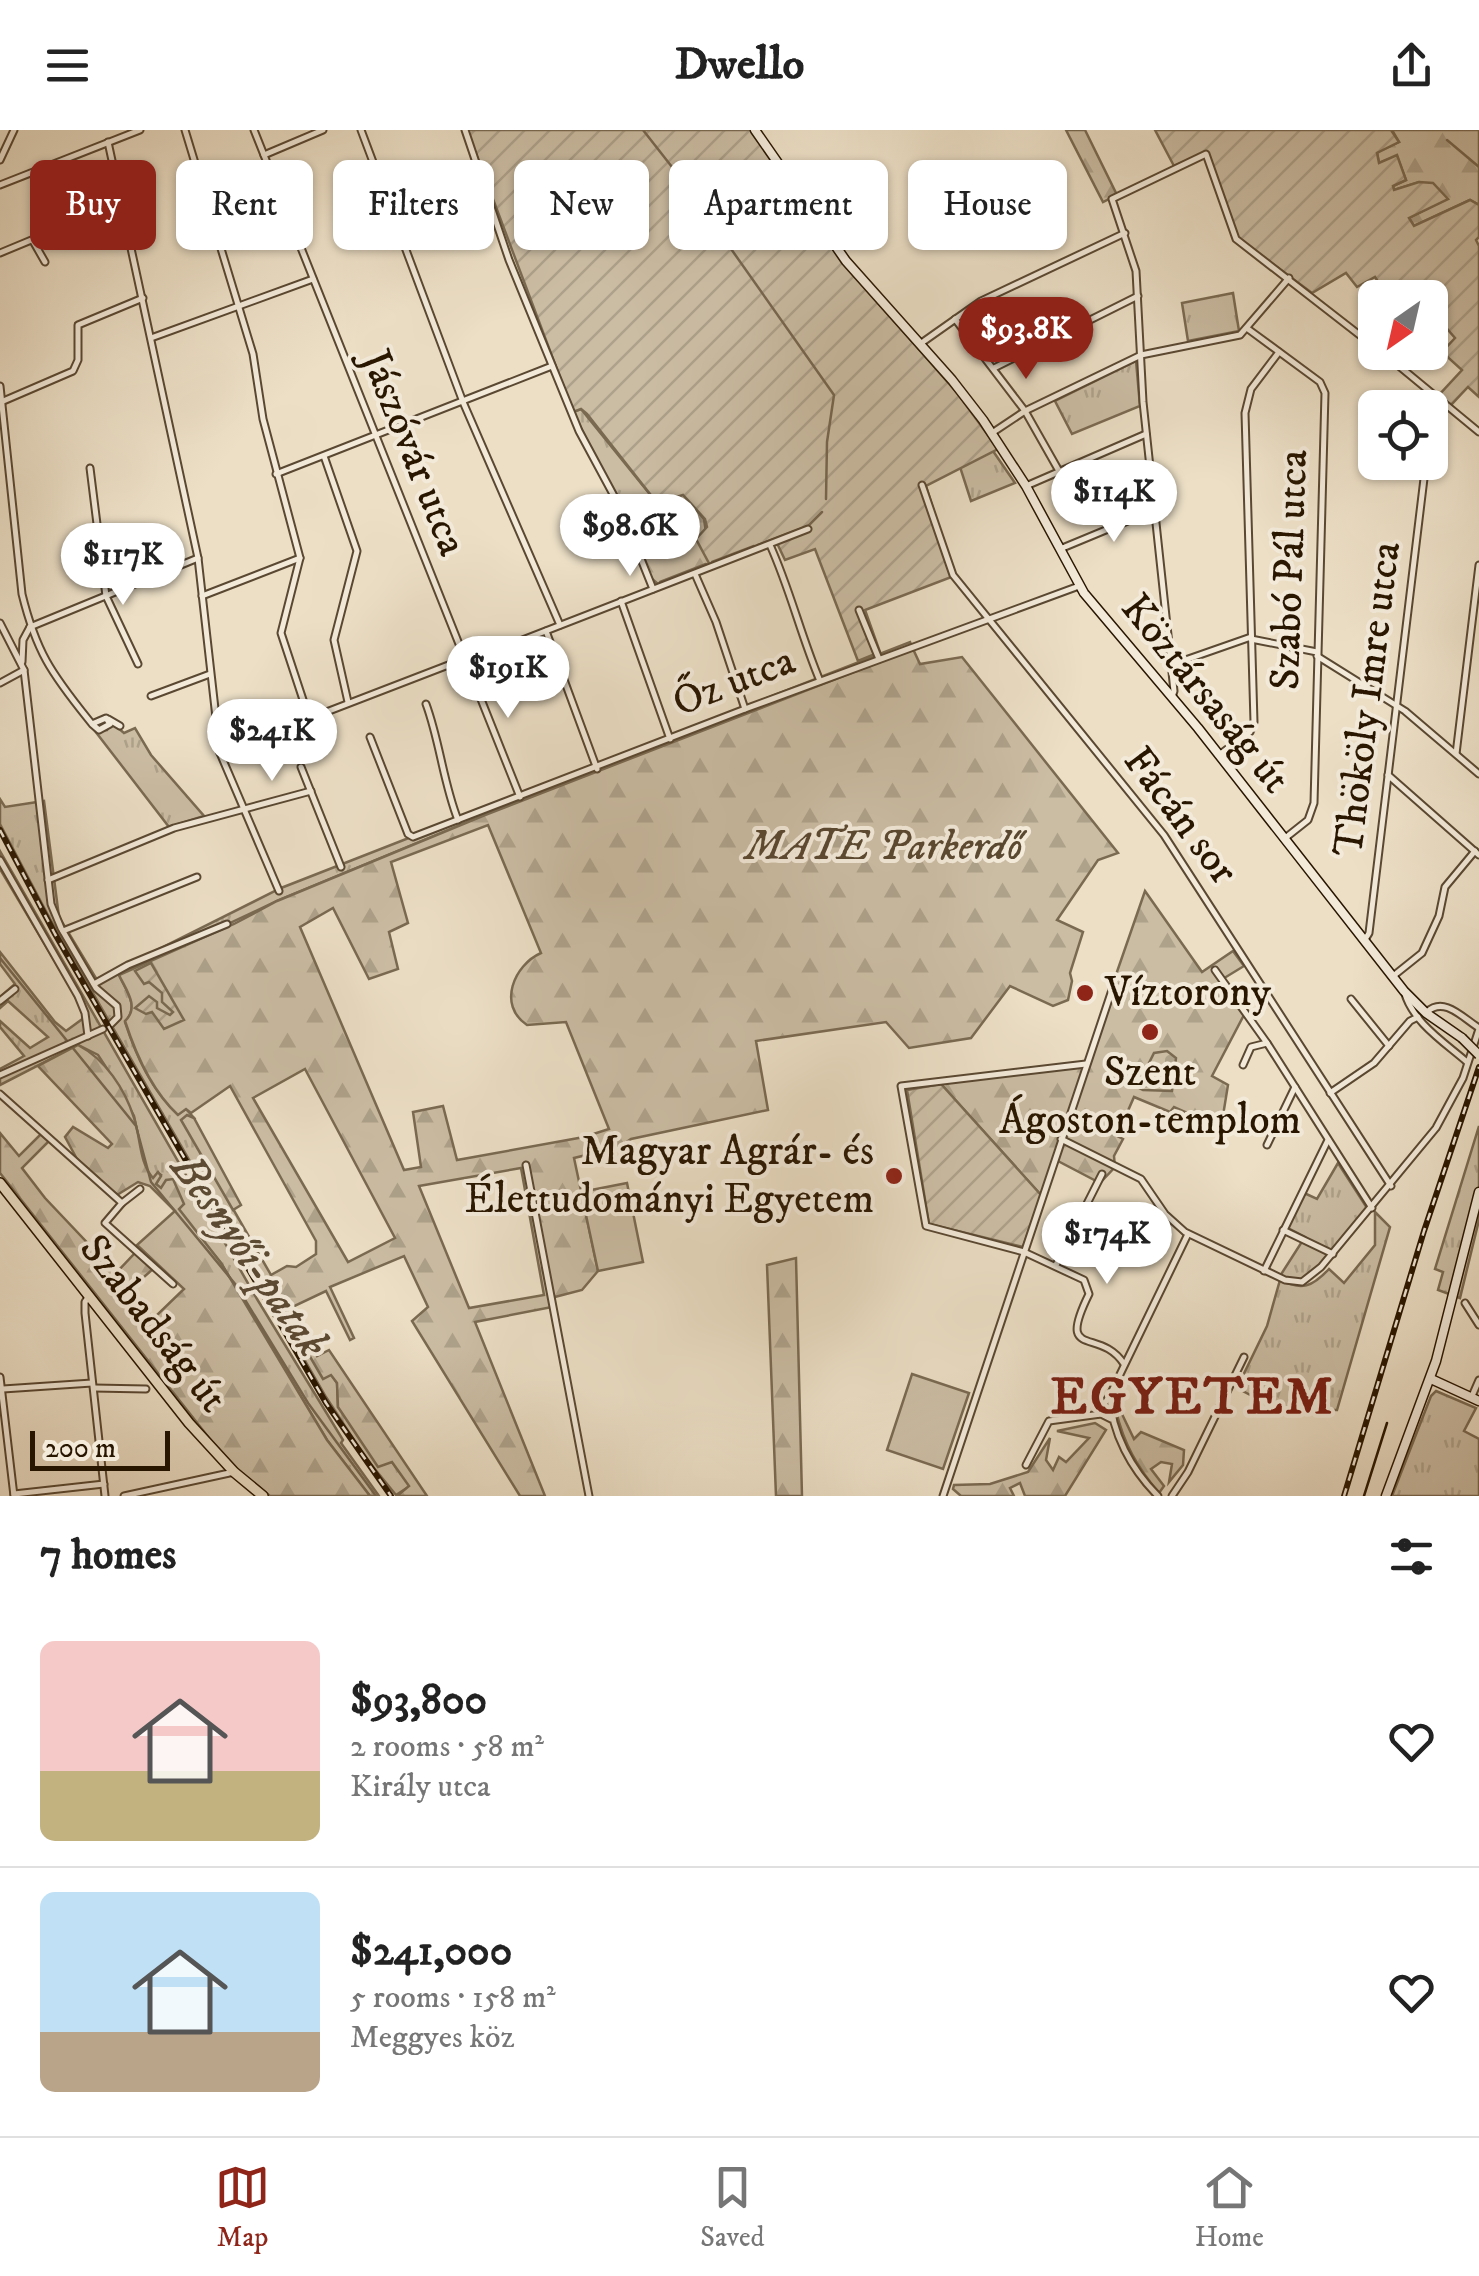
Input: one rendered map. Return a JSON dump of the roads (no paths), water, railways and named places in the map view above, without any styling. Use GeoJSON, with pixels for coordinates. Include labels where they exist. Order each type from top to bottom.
{"type":"FeatureCollection","features":[{"type":"Feature","properties":{"kind":"main road","name":"Köztársaság út"},"geometry":{"type":"LineString","coordinates":[[755,130],[846,261],[964,394],[992,433],[1026,486],[1079,586],[1219,755],[1422,1015],[1462,1038],[1479,1055]]}},
{"type":"Feature","properties":{"kind":"main road","name":"Szabadság út"},"geometry":{"type":"LineString","coordinates":[[0,1184],[189,1423],[234,1472],[263,1496]]}},
{"type":"Feature","properties":{"kind":"main road"},"geometry":{"type":"LineString","coordinates":[[1386,1496],[1431,1379],[1479,1192]]}},
{"type":"Feature","properties":{"kind":"main road"},"geometry":{"type":"LineString","coordinates":[[1431,1379],[1475,1399]]}},
{"type":"Feature","properties":{"kind":"street"},"geometry":{"type":"LineString","coordinates":[[0,160],[14,130]]}},
{"type":"Feature","properties":{"kind":"street"},"geometry":{"type":"LineString","coordinates":[[0,184],[140,130]]}},
{"type":"Feature","properties":{"kind":"street"},"geometry":{"type":"LineString","coordinates":[[185,130],[253,354],[276,474],[300,558],[282,640],[309,718]]}},
{"type":"Feature","properties":{"kind":"street","name":"Jászóvár utca"},"geometry":{"type":"LineString","coordinates":[[254,130],[520,797]]}},
{"type":"Feature","properties":{"kind":"street"},"geometry":{"type":"LineString","coordinates":[[264,155],[324,130]]}},
{"type":"Feature","properties":{"kind":"street"},"geometry":{"type":"LineString","coordinates":[[361,130],[463,402],[560,624]]}},
{"type":"Feature","properties":{"kind":"street"},"geometry":{"type":"LineString","coordinates":[[465,130],[509,260],[578,431],[620,509],[653,589]]}},
{"type":"Feature","properties":{"kind":"street"},"geometry":{"type":"LineString","coordinates":[[108,142],[198,558],[220,752],[279,891]]}},
{"type":"Feature","properties":{"kind":"street"},"geometry":{"type":"LineString","coordinates":[[1172,697],[1146,434],[1135,262],[1112,199],[1206,154],[1236,238],[1358,334]]}},
{"type":"Feature","properties":{"kind":"street"},"geometry":{"type":"LineString","coordinates":[[920,344],[981,302],[1125,233]]}},
{"type":"Feature","properties":{"kind":"street"},"geometry":{"type":"LineString","coordinates":[[0,253],[30,243]]}},
{"type":"Feature","properties":{"kind":"street"},"geometry":{"type":"LineString","coordinates":[[38,250],[45,262]]}},
{"type":"Feature","properties":{"kind":"street"},"geometry":{"type":"LineString","coordinates":[[992,433],[1025,411],[1141,355],[1234,337],[1248,329],[1288,278]]}},
{"type":"Feature","properties":{"kind":"street"},"geometry":{"type":"LineString","coordinates":[[151,338],[313,279]]}},
{"type":"Feature","properties":{"kind":"street"},"geometry":{"type":"LineString","coordinates":[[994,368],[1138,296]]}},
{"type":"Feature","properties":{"kind":"street"},"geometry":{"type":"LineString","coordinates":[[2,402],[73,371],[78,358],[76,328],[143,298]]}},
{"type":"Feature","properties":{"kind":"street"},"geometry":{"type":"LineString","coordinates":[[955,319],[1025,411],[1059,470]]}},
{"type":"Feature","properties":{"kind":"street","name":"Szabó Pál utca"},"geometry":{"type":"LineString","coordinates":[[1248,329],[1320,382],[1326,393],[1314,804],[1308,820],[1284,838]]}},
{"type":"Feature","properties":{"kind":"street"},"geometry":{"type":"LineString","coordinates":[[1219,755],[1253,726],[1246,405],[1254,383],[1279,352]]}},
{"type":"Feature","properties":{"kind":"street"},"geometry":{"type":"LineString","coordinates":[[276,474],[552,366]]}},
{"type":"Feature","properties":{"kind":"street"},"geometry":{"type":"LineString","coordinates":[[1404,370],[1427,390]]}},
{"type":"Feature","properties":{"kind":"street"},"geometry":{"type":"LineString","coordinates":[[0,386],[22,594],[30,627],[48,664],[92,724],[108,719],[120,726]]}},
{"type":"Feature","properties":{"kind":"street"},"geometry":{"type":"LineString","coordinates":[[1448,407],[1479,432]]}},
{"type":"Feature","properties":{"kind":"street"},"geometry":{"type":"LineString","coordinates":[[1026,486],[1146,434]]}},
{"type":"Feature","properties":{"kind":"street"},"geometry":{"type":"LineString","coordinates":[[324,456],[356,551],[334,640],[348,702]]}},
{"type":"Feature","properties":{"kind":"street"},"geometry":{"type":"LineString","coordinates":[[90,468],[106,596],[138,664]]}},
{"type":"Feature","properties":{"kind":"street","name":"Thököly Imre utca"},"geometry":{"type":"LineString","coordinates":[[1364,942],[1370,933],[1424,480]]}},
{"type":"Feature","properties":{"kind":"street","name":"Fácán sor"},"geometry":{"type":"LineString","coordinates":[[922,485],[953,575],[1174,850],[1391,1186]]}},
{"type":"Feature","properties":{"kind":"street"},"geometry":{"type":"LineString","coordinates":[[1060,549],[1154,509]]}},
{"type":"Feature","properties":{"kind":"street"},"geometry":{"type":"LineString","coordinates":[[220,752],[808,529]]}},
{"type":"Feature","properties":{"kind":"street"},"geometry":{"type":"LineString","coordinates":[[770,544],[789,587],[820,681]]}},
{"type":"Feature","properties":{"kind":"street"},"geometry":{"type":"LineString","coordinates":[[118,1017],[117,1006],[94,984],[62,932],[51,904],[23,640],[30,627],[198,558]]}},
{"type":"Feature","properties":{"kind":"street"},"geometry":{"type":"LineString","coordinates":[[202,596],[300,558]]}},
{"type":"Feature","properties":{"kind":"street"},"geometry":{"type":"LineString","coordinates":[[1456,754],[1479,565]]}},
{"type":"Feature","properties":{"kind":"street"},"geometry":{"type":"LineString","coordinates":[[695,574],[716,622],[745,709]]}},
{"type":"Feature","properties":{"kind":"street","name":"Őz utca"},"geometry":{"type":"LineString","coordinates":[[370,737],[412,838],[1079,586]]}},
{"type":"Feature","properties":{"kind":"street"},"geometry":{"type":"LineString","coordinates":[[621,601],[670,738]]}},
{"type":"Feature","properties":{"kind":"street"},"geometry":{"type":"LineString","coordinates":[[859,610],[879,659]]}},
{"type":"Feature","properties":{"kind":"street"},"geometry":{"type":"LineString","coordinates":[[0,623],[23,667]]}},
{"type":"Feature","properties":{"kind":"street"},"geometry":{"type":"LineString","coordinates":[[546,631],[597,769]]}},
{"type":"Feature","properties":{"kind":"street"},"geometry":{"type":"LineString","coordinates":[[1171,665],[1251,638],[1317,654],[1398,707],[1479,774]]}},
{"type":"Feature","properties":{"kind":"street"},"geometry":{"type":"LineString","coordinates":[[0,683],[23,667]]}},
{"type":"Feature","properties":{"kind":"street"},"geometry":{"type":"LineString","coordinates":[[152,696],[210,674]]}},
{"type":"Feature","properties":{"kind":"street"},"geometry":{"type":"LineString","coordinates":[[426,704],[458,820]]}},
{"type":"Feature","properties":{"kind":"street"},"geometry":{"type":"LineString","coordinates":[[301,768],[342,867]]}},
{"type":"Feature","properties":{"kind":"street"},"geometry":{"type":"LineString","coordinates":[[1388,775],[1477,853],[1445,888],[1439,916],[1422,953],[1392,977]]}},
{"type":"Feature","properties":{"kind":"street"},"geometry":{"type":"LineString","coordinates":[[48,880],[174,828],[311,791]]}},
{"type":"Feature","properties":{"kind":"street"},"geometry":{"type":"LineString","coordinates":[[0,860],[78,996],[88,1036]]}},
{"type":"Feature","properties":{"kind":"street"},"geometry":{"type":"LineString","coordinates":[[62,932],[197,877]]}},
{"type":"Feature","properties":{"kind":"street"},"geometry":{"type":"LineString","coordinates":[[94,984],[123,967],[226,924]]}},
{"type":"Feature","properties":{"kind":"street"},"geometry":{"type":"LineString","coordinates":[[1215,970],[1268,1043],[1372,1208]]}},
{"type":"Feature","properties":{"kind":"street"},"geometry":{"type":"LineString","coordinates":[[943,1496],[1114,984]]}},
{"type":"Feature","properties":{"kind":"street"},"geometry":{"type":"LineString","coordinates":[[0,1001],[15,989]]}},
{"type":"Feature","properties":{"kind":"street"},"geometry":{"type":"LineString","coordinates":[[1351,998],[1388,1046]]}},
{"type":"Feature","properties":{"kind":"street"},"geometry":{"type":"LineString","coordinates":[[1061,1140],[1141,1179],[1165,1214],[1188,1234],[1288,1282],[1302,1282],[1314,1275],[1391,1186],[1444,1116],[1479,1029],[1441,1004],[1434,1005],[1410,1021],[1370,1067],[1330,1093]]}},
{"type":"Feature","properties":{"kind":"street"},"geometry":{"type":"LineString","coordinates":[[111,1024],[129,1014]]}},
{"type":"Feature","properties":{"kind":"street","name":"Köztársaság út"},"geometry":{"type":"LineString","coordinates":[[1422,1015],[1432,1032],[1467,1062]]}},
{"type":"Feature","properties":{"kind":"street"},"geometry":{"type":"LineString","coordinates":[[0,1075],[104,1028]]}},
{"type":"Feature","properties":{"kind":"street"},"geometry":{"type":"LineString","coordinates":[[1243,1065],[1251,1047],[1268,1043]]}},
{"type":"Feature","properties":{"kind":"street"},"geometry":{"type":"LineString","coordinates":[[1086,1064],[901,1086],[926,1226],[1024,1252],[1084,1280],[1089,1288],[1075,1323],[1077,1334],[1116,1353],[1124,1364]]}},
{"type":"Feature","properties":{"kind":"street"},"geometry":{"type":"LineString","coordinates":[[1266,1145],[1295,1087]]}},
{"type":"Feature","properties":{"kind":"street"},"geometry":{"type":"LineString","coordinates":[[0,1094],[122,1203]]}},
{"type":"Feature","properties":{"kind":"street"},"geometry":{"type":"LineString","coordinates":[[1264,1271],[1328,1140]]}},
{"type":"Feature","properties":{"kind":"street"},"geometry":{"type":"LineString","coordinates":[[526,1165],[589,1496]]}},
{"type":"Feature","properties":{"kind":"street"},"geometry":{"type":"LineString","coordinates":[[1056,1265],[1102,1174]]}},
{"type":"Feature","properties":{"kind":"street"},"geometry":{"type":"LineString","coordinates":[[140,1189],[105,1223],[173,1284]]}},
{"type":"Feature","properties":{"kind":"street"},"geometry":{"type":"LineString","coordinates":[[1284,1230],[1332,1254]]}},
{"type":"Feature","properties":{"kind":"street"},"geometry":{"type":"LineString","coordinates":[[1098,1414],[1188,1234]]}},
{"type":"Feature","properties":{"kind":"street"},"geometry":{"type":"LineString","coordinates":[[89,1296],[85,1313],[106,1496]]}},
{"type":"Feature","properties":{"kind":"street"},"geometry":{"type":"LineString","coordinates":[[1465,1303],[1479,1325]]}},
{"type":"Feature","properties":{"kind":"street"},"geometry":{"type":"LineString","coordinates":[[1116,1353],[1130,1352]]}},
{"type":"Feature","properties":{"kind":"street"},"geometry":{"type":"LineString","coordinates":[[1172,1496],[1188,1472],[1244,1356]]}},
{"type":"Feature","properties":{"kind":"street"},"geometry":{"type":"LineString","coordinates":[[0,1377],[14,1495],[104,1484]]}},
{"type":"Feature","properties":{"kind":"street"},"geometry":{"type":"LineString","coordinates":[[1475,1399],[1479,1380]]}},
{"type":"Feature","properties":{"kind":"street"},"geometry":{"type":"LineString","coordinates":[[2,1389],[94,1385],[146,1389]]}},
{"type":"Feature","properties":{"kind":"street"},"geometry":{"type":"LineString","coordinates":[[1110,1395],[1114,1420],[1132,1465],[1158,1496]]}},
{"type":"Feature","properties":{"kind":"street"},"geometry":{"type":"LineString","coordinates":[[1026,1465],[1049,1422],[1098,1414],[1114,1420]]}},
{"type":"Feature","properties":{"kind":"street"},"geometry":{"type":"LineString","coordinates":[[124,1496],[234,1472]]}},
{"type":"Feature","properties":{"kind":"waterway"},"geometry":{"type":"LineString","coordinates":[[643,130],[669,163]]}},
{"type":"Feature","properties":{"kind":"waterway"},"geometry":{"type":"LineString","coordinates":[[1447,140],[1479,167]]}},
{"type":"Feature","properties":{"kind":"waterway"},"geometry":{"type":"LineString","coordinates":[[732,250],[834,395],[827,442],[826,499]]}},
{"type":"Feature","properties":{"kind":"waterway"},"geometry":{"type":"LineString","coordinates":[[758,545],[808,526],[822,512]]}},
{"type":"Feature","properties":{"kind":"waterway"},"geometry":{"type":"LineString","coordinates":[[712,562],[754,546]]}},
{"type":"Feature","properties":{"kind":"waterway"},"geometry":{"type":"LineString","coordinates":[[660,582],[706,564]]}},
{"type":"Feature","properties":{"kind":"waterway","name":"Besnyői-patak"},"geometry":{"type":"LineString","coordinates":[[0,958],[136,1126],[151,1182],[236,1285],[308,1403],[376,1496]]}},
{"type":"Feature","properties":{"kind":"tram line"},"geometry":{"type":"LineString","coordinates":[[1364,1496],[1387,1423]]}},
{"type":"Feature","properties":{"kind":"railway"},"geometry":{"type":"LineString","coordinates":[[0,830],[55,934],[326,1403],[391,1496]]}},
{"type":"Feature","properties":{"kind":"railway"},"geometry":{"type":"LineString","coordinates":[[1344,1496],[1424,1231],[1479,1067]]}},
{"type":"Feature","properties":{"kind":"place","name":"Víztorony"},"geometry":{"type":"Point","coordinates":[1085,993]}},
{"type":"Feature","properties":{"kind":"place","name":"Szent Ágoston-templom"},"geometry":{"type":"Point","coordinates":[1150,1032]}},
{"type":"Feature","properties":{"kind":"place","name":"Magyar Agrár- és Élettudományi Egyetem"},"geometry":{"type":"Point","coordinates":[894,1176]}},
{"type":"Feature","properties":{"kind":"district","name":"EGYETEM"},"geometry":{"type":"Point","coordinates":[1193,1398]}},
{"type":"Feature","properties":{"kind":"park label","name":"MATE Parkerdő"},"geometry":{"type":"Point","coordinates":[884,847]}}]}
